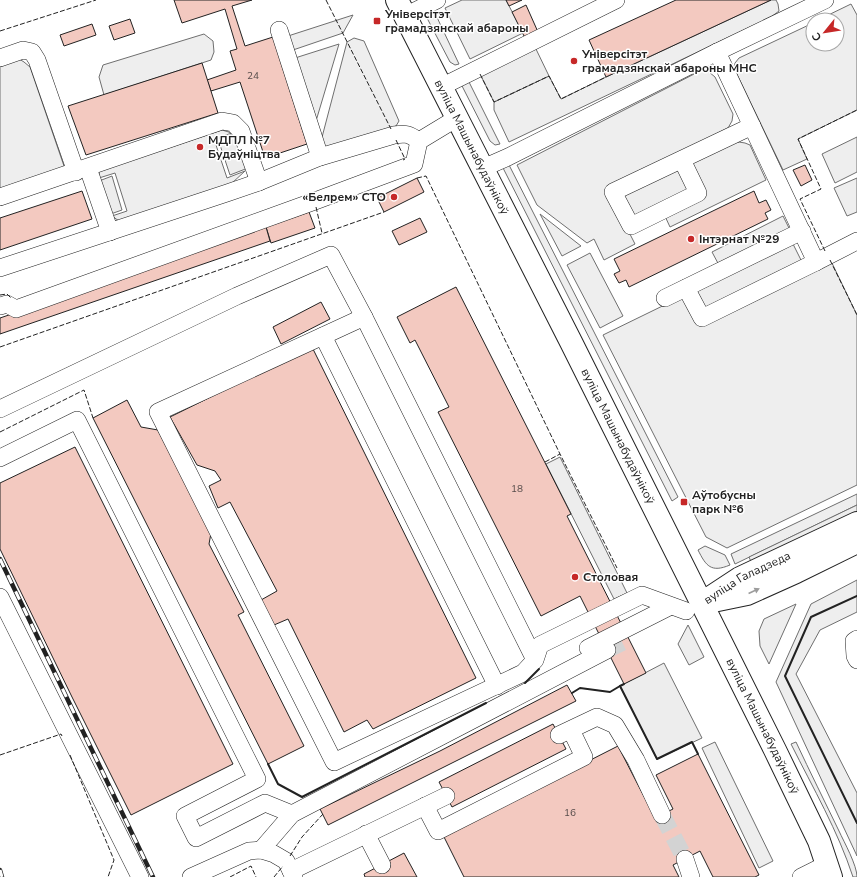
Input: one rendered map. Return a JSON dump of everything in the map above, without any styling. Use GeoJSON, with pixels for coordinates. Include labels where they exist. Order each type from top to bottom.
{"type":"FeatureCollection","features":[{"type":"Feature","properties":{"kind":"main road","name":"вуліца Машынабудаўнікоў"},"geometry":{"type":"LineString","coordinates":[[401,8],[483,168],[686,607],[724,650],[779,757],[819,841],[829,870]]}},
{"type":"Feature","properties":{"kind":"main road","name":"вуліца Галадзеда"},"geometry":{"type":"LineString","coordinates":[[686,607],[740,578],[857,523]]}},
{"type":"Feature","properties":{"kind":"main road","name":"вуліца Галадзеда"},"geometry":{"type":"LineString","coordinates":[[686,607],[747,594],[857,542]]}},
{"type":"Feature","properties":{"kind":"lane"},"geometry":{"type":"LineString","coordinates":[[401,8],[437,0]]}},
{"type":"Feature","properties":{"kind":"lane"},"geometry":{"type":"LineString","coordinates":[[441,87],[616,0]]}},
{"type":"Feature","properties":{"kind":"lane"},"geometry":{"type":"LineString","coordinates":[[483,168],[825,0]]}},
{"type":"Feature","properties":{"kind":"lane"},"geometry":{"type":"LineString","coordinates":[[279,30],[320,157]]}},
{"type":"Feature","properties":{"kind":"lane"},"geometry":{"type":"LineString","coordinates":[[0,58],[24,50],[32,52],[37,60],[82,170],[110,232]]}},
{"type":"Feature","properties":{"kind":"lane"},"geometry":{"type":"LineString","coordinates":[[717,52],[816,262]]}},
{"type":"Feature","properties":{"kind":"lane"},"geometry":{"type":"LineString","coordinates":[[0,306],[7,304],[16,309],[414,164],[419,141],[457,118]]}},
{"type":"Feature","properties":{"kind":"lane"},"geometry":{"type":"LineString","coordinates":[[0,197],[222,121],[233,123],[241,131],[259,182]]}},
{"type":"Feature","properties":{"kind":"lane"},"geometry":{"type":"LineString","coordinates":[[682,160],[698,193],[630,226],[613,192],[752,126]]}},
{"type":"Feature","properties":{"kind":"lane"},"geometry":{"type":"LineString","coordinates":[[0,268],[259,182],[320,157],[394,135],[410,134],[419,141]]}},
{"type":"Feature","properties":{"kind":"lane"},"geometry":{"type":"LineString","coordinates":[[665,298],[802,231]]}},
{"type":"Feature","properties":{"kind":"lane"},"geometry":{"type":"LineString","coordinates":[[686,288],[702,318],[857,241]]}},
{"type":"Feature","properties":{"kind":"lane"},"geometry":{"type":"LineString","coordinates":[[0,409],[238,296],[331,255],[364,317],[535,660]]}},
{"type":"Feature","properties":{"kind":"lane"},"geometry":{"type":"LineString","coordinates":[[364,317],[158,412],[334,762],[523,673],[535,660],[540,644],[642,595],[686,607]]}},
{"type":"Feature","properties":{"kind":"lane"},"geometry":{"type":"LineString","coordinates":[[323,336],[497,686]]}},
{"type":"Feature","properties":{"kind":"lane"},"geometry":{"type":"LineString","coordinates":[[0,458],[77,420],[257,779],[185,816],[196,838],[265,803],[292,814]]}},
{"type":"Feature","properties":{"kind":"lane"},"geometry":{"type":"LineString","coordinates":[[0,597],[140,877]]}},
{"type":"Feature","properties":{"kind":"lane"},"geometry":{"type":"LineString","coordinates":[[629,639],[686,607]]}},
{"type":"Feature","properties":{"kind":"lane"},"geometry":{"type":"LineString","coordinates":[[535,687],[552,666],[686,607]]}},
{"type":"Feature","properties":{"kind":"lane"},"geometry":{"type":"LineString","coordinates":[[857,639],[854,641],[855,656],[857,660]]}},
{"type":"Feature","properties":{"kind":"lane"},"geometry":{"type":"LineString","coordinates":[[261,850],[292,814],[607,650]]}},
{"type":"Feature","properties":{"kind":"lane"},"geometry":{"type":"LineString","coordinates":[[425,806],[438,831],[584,757],[565,733],[597,717],[615,725],[636,760],[662,814]]}},
{"type":"Feature","properties":{"kind":"lane"},"geometry":{"type":"LineString","coordinates":[[191,877],[249,850],[261,850],[274,854],[286,861],[293,874],[366,834],[446,796]]}},
{"type":"Feature","properties":{"kind":"lane"},"geometry":{"type":"LineString","coordinates":[[366,834],[382,865]]}},
{"type":"Feature","properties":{"kind":"lane"},"geometry":{"type":"LineString","coordinates":[[685,859],[691,877]]}},
{"type":"Feature","properties":{"kind":"lane"},"geometry":{"type":"LineString","coordinates":[[801,877],[829,870]]}},
{"type":"Feature","properties":{"kind":"shaded area"},"geometry":{"type":"Polygon","coordinates":[[[462,0],[506,0],[523,33],[470,59],[445,8],[462,0]]]}},
{"type":"Feature","properties":{"kind":"shaded area"},"geometry":{"type":"Polygon","coordinates":[[[771,0],[776,0],[779,11],[771,17],[509,142],[494,110],[494,102],[549,76],[561,99],[771,0]]]}},
{"type":"Feature","properties":{"kind":"shaded area"},"geometry":{"type":"Polygon","coordinates":[[[851,4],[857,15],[857,110],[798,139],[807,159],[783,170],[734,68],[735,63],[739,58],[805,27],[805,52],[845,52],[845,12],[834,12],[851,4]]]}},
{"type":"Feature","properties":{"kind":"shaded area"},"geometry":{"type":"Polygon","coordinates":[[[434,11],[459,64],[455,65],[450,62],[427,18],[429,14],[434,11]]]}},
{"type":"Feature","properties":{"kind":"shaded area"},"geometry":{"type":"Polygon","coordinates":[[[353,15],[343,33],[293,50],[288,36],[353,15]]]}},
{"type":"Feature","properties":{"kind":"shaded area"},"geometry":{"type":"Polygon","coordinates":[[[204,34],[213,41],[214,52],[211,60],[104,95],[99,77],[103,65],[204,34]]]}},
{"type":"Feature","properties":{"kind":"shaded area"},"geometry":{"type":"Polygon","coordinates":[[[354,38],[364,41],[399,121],[396,126],[324,149],[321,141],[347,42],[354,38]]]}},
{"type":"Feature","properties":{"kind":"shaded area"},"geometry":{"type":"Polygon","coordinates":[[[339,44],[316,121],[295,58],[339,44]]]}},
{"type":"Feature","properties":{"kind":"shaded area"},"geometry":{"type":"Polygon","coordinates":[[[535,47],[549,76],[494,102],[480,74],[535,47]]]}},
{"type":"Feature","properties":{"kind":"shaded area"},"geometry":{"type":"Polygon","coordinates":[[[16,57],[30,67],[64,166],[62,171],[0,191],[0,63],[16,57]]]}},
{"type":"Feature","properties":{"kind":"shaded area"},"geometry":{"type":"Polygon","coordinates":[[[700,71],[709,72],[715,77],[733,114],[732,121],[728,128],[607,189],[635,244],[604,260],[594,239],[587,243],[537,205],[517,165],[700,71]]]}},
{"type":"Feature","properties":{"kind":"shaded area"},"geometry":{"type":"Polygon","coordinates":[[[467,78],[500,144],[495,145],[490,141],[460,82],[467,78]]]}},
{"type":"Feature","properties":{"kind":"shaded area"},"geometry":{"type":"Polygon","coordinates":[[[222,130],[232,133],[214,139],[227,178],[245,171],[231,184],[119,221],[112,216],[127,211],[115,173],[99,178],[99,171],[222,130]]]}},
{"type":"Feature","properties":{"kind":"shaded area"},"geometry":{"type":"Polygon","coordinates":[[[241,131],[253,166],[230,175],[218,139],[241,131]]]}},
{"type":"Feature","properties":{"kind":"shaded area"},"geometry":{"type":"Polygon","coordinates":[[[857,137],[857,172],[835,183],[822,154],[857,137]]]}},
{"type":"Feature","properties":{"kind":"shaded area"},"geometry":{"type":"Polygon","coordinates":[[[739,142],[750,145],[766,180],[670,227],[664,214],[704,195],[689,165],[733,143],[739,142]]]}},
{"type":"Feature","properties":{"kind":"shaded area"},"geometry":{"type":"Polygon","coordinates":[[[507,161],[678,497],[672,501],[501,164],[507,161]]]}},
{"type":"Feature","properties":{"kind":"shaded area"},"geometry":{"type":"Polygon","coordinates":[[[680,168],[692,192],[635,219],[623,195],[680,168]]]}},
{"type":"Feature","properties":{"kind":"shaded area"},"geometry":{"type":"Polygon","coordinates":[[[112,176],[122,210],[105,216],[94,183],[112,176]]]}},
{"type":"Feature","properties":{"kind":"shaded area"},"geometry":{"type":"Polygon","coordinates":[[[857,178],[857,212],[847,216],[834,188],[857,178]]]}},
{"type":"Feature","properties":{"kind":"shaded area"},"geometry":{"type":"Polygon","coordinates":[[[540,214],[581,246],[562,256],[540,214]]]}},
{"type":"Feature","properties":{"kind":"shaded area"},"geometry":{"type":"Polygon","coordinates":[[[783,216],[789,228],[786,232],[720,267],[712,252],[783,216]]]}},
{"type":"Feature","properties":{"kind":"shaded area"},"geometry":{"type":"Polygon","coordinates":[[[792,242],[803,264],[702,315],[691,293],[792,242]]]}},
{"type":"Feature","properties":{"kind":"shaded area"},"geometry":{"type":"Polygon","coordinates":[[[590,253],[623,316],[600,328],[567,265],[590,253]]]}},
{"type":"Feature","properties":{"kind":"shaded area"},"geometry":{"type":"Polygon","coordinates":[[[831,261],[857,315],[857,485],[727,548],[706,537],[603,335],[685,295],[699,324],[831,261]]]}},
{"type":"Feature","properties":{"kind":"shaded area"},"geometry":{"type":"Polygon","coordinates":[[[560,457],[627,593],[614,599],[546,464],[560,457]]]}},
{"type":"Feature","properties":{"kind":"shaded area"},"geometry":{"type":"Polygon","coordinates":[[[857,494],[857,505],[735,564],[731,554],[857,494]]]}},
{"type":"Feature","properties":{"kind":"shaded area"},"geometry":{"type":"Polygon","coordinates":[[[857,505],[857,513],[752,564],[749,557],[857,505]]]}},
{"type":"Feature","properties":{"kind":"shaded area"},"geometry":{"type":"Polygon","coordinates":[[[705,546],[725,555],[730,565],[714,568],[707,564],[698,550],[705,546]]]}},
{"type":"Feature","properties":{"kind":"shaded area"},"geometry":{"type":"Polygon","coordinates":[[[857,580],[857,612],[820,630],[796,674],[857,793],[857,856],[776,682],[811,604],[857,580]]]}},
{"type":"Feature","properties":{"kind":"shaded area"},"geometry":{"type":"Polygon","coordinates":[[[796,604],[769,664],[760,646],[759,631],[764,619],[796,604]]]}},
{"type":"Feature","properties":{"kind":"shaded area"},"geometry":{"type":"Polygon","coordinates":[[[688,625],[704,657],[689,665],[678,644],[688,625]]]}},
{"type":"Feature","properties":{"kind":"shaded area"},"geometry":{"type":"Polygon","coordinates":[[[664,663],[702,738],[657,759],[620,686],[664,663]]]}},
{"type":"Feature","properties":{"kind":"shaded area"},"geometry":{"type":"Polygon","coordinates":[[[715,742],[773,861],[759,868],[702,748],[715,742]]]}},
{"type":"Feature","properties":{"kind":"shaded area"},"geometry":{"type":"Polygon","coordinates":[[[796,742],[850,854],[855,866],[857,877],[853,877],[833,826],[791,744],[796,742]]]}},
{"type":"Feature","properties":{"kind":"building"},"geometry":{"type":"Polygon","coordinates":[[[174,0],[252,0],[232,6],[245,46],[273,37],[307,144],[265,158],[240,82],[211,91],[207,80],[236,70],[230,51],[237,49],[225,9],[182,23],[174,0]]]}},
{"type":"Feature","properties":{"kind":"building"},"geometry":{"type":"Polygon","coordinates":[[[506,0],[522,0],[509,6],[506,0]]]}},
{"type":"Feature","properties":{"kind":"building"},"geometry":{"type":"Polygon","coordinates":[[[676,0],[771,0],[606,77],[589,40],[676,0]]]}},
{"type":"Feature","properties":{"kind":"building"},"geometry":{"type":"Polygon","coordinates":[[[526,5],[538,32],[525,38],[512,12],[526,5]]]}},
{"type":"Feature","properties":{"kind":"building"},"geometry":{"type":"Polygon","coordinates":[[[130,19],[135,33],[114,40],[109,26],[130,19]]]}},
{"type":"Feature","properties":{"kind":"building"},"geometry":{"type":"Polygon","coordinates":[[[92,24],[96,35],[64,46],[60,35],[92,24]]]}},
{"type":"Feature","properties":{"kind":"building"},"geometry":{"type":"Polygon","coordinates":[[[202,63],[218,113],[86,155],[68,106],[202,63]]]}},
{"type":"Feature","properties":{"kind":"building"},"geometry":{"type":"Polygon","coordinates":[[[805,165],[812,180],[801,186],[793,170],[805,165]]]}},
{"type":"Feature","properties":{"kind":"building"},"geometry":{"type":"Polygon","coordinates":[[[417,178],[424,192],[384,212],[377,198],[417,178]]]}},
{"type":"Feature","properties":{"kind":"building"},"geometry":{"type":"Polygon","coordinates":[[[82,191],[92,219],[0,250],[0,218],[82,191]]]}},
{"type":"Feature","properties":{"kind":"building","name":"Інтэрнат №29"},"geometry":{"type":"Polygon","coordinates":[[[754,191],[759,203],[766,200],[771,210],[765,213],[768,219],[629,287],[626,280],[619,283],[614,274],[620,271],[614,259],[754,191]]]}},
{"type":"Feature","properties":{"kind":"building"},"geometry":{"type":"Polygon","coordinates":[[[309,212],[315,228],[271,243],[266,227],[309,212]]]}},
{"type":"Feature","properties":{"kind":"building"},"geometry":{"type":"Polygon","coordinates":[[[420,218],[427,232],[399,245],[392,231],[420,218]]]}},
{"type":"Feature","properties":{"kind":"building"},"geometry":{"type":"Polygon","coordinates":[[[266,227],[270,241],[0,334],[0,318],[266,227]]]}},
{"type":"Feature","properties":{"kind":"building"},"geometry":{"type":"Polygon","coordinates":[[[456,287],[571,514],[567,516],[646,673],[624,684],[580,596],[541,616],[438,412],[449,407],[415,340],[410,343],[397,317],[456,287]]]}},
{"type":"Feature","properties":{"kind":"building"},"geometry":{"type":"Polygon","coordinates":[[[321,302],[330,319],[281,344],[273,327],[321,302]]]}},
{"type":"Feature","properties":{"kind":"building"},"geometry":{"type":"Polygon","coordinates":[[[312,347],[476,678],[373,729],[367,720],[344,732],[288,619],[274,625],[261,600],[277,591],[230,502],[218,508],[209,486],[221,480],[215,471],[197,465],[170,417],[312,347]]]}},
{"type":"Feature","properties":{"kind":"building"},"geometry":{"type":"Polygon","coordinates":[[[127,400],[141,427],[158,430],[211,533],[209,544],[244,612],[238,615],[304,746],[268,764],[93,418],[127,400]]]}},
{"type":"Feature","properties":{"kind":"building"},"geometry":{"type":"Polygon","coordinates":[[[75,447],[233,764],[131,815],[0,549],[0,483],[75,447]]]}},
{"type":"Feature","properties":{"kind":"building"},"geometry":{"type":"Polygon","coordinates":[[[567,685],[576,701],[328,825],[320,809],[440,751],[567,685]]]}},
{"type":"Feature","properties":{"kind":"building"},"geometry":{"type":"Polygon","coordinates":[[[553,724],[566,749],[452,807],[439,782],[553,724]]]}},
{"type":"Feature","properties":{"kind":"building"},"geometry":{"type":"Polygon","coordinates":[[[618,746],[655,818],[673,809],[656,775],[698,754],[759,875],[755,877],[713,877],[700,851],[673,865],[679,877],[464,877],[443,835],[618,746]]]}},
{"type":"Feature","properties":{"kind":"building"},"geometry":{"type":"Polygon","coordinates":[[[404,853],[417,877],[365,877],[364,874],[404,853]]]}},
{"type":"Feature","properties":{"kind":"tunnel"},"geometry":{"type":"LineString","coordinates":[[607,650],[629,639]]}},
{"type":"Feature","properties":{"kind":"tunnel"},"geometry":{"type":"LineString","coordinates":[[662,815],[685,859]]}},
{"type":"Feature","properties":{"kind":"railway"},"geometry":{"type":"LineString","coordinates":[[0,559],[153,877]]}},
{"type":"Feature","properties":{"kind":"railway"},"geometry":{"type":"LineString","coordinates":[[0,870],[2,877]]}},
{"type":"Feature","properties":{"kind":"fence"},"geometry":{"type":"LineString","coordinates":[[0,31],[96,0]]}},
{"type":"Feature","properties":{"kind":"fence"},"geometry":{"type":"LineString","coordinates":[[326,0],[391,129]]}},
{"type":"Feature","properties":{"kind":"fence"},"geometry":{"type":"LineString","coordinates":[[480,74],[494,102],[549,76],[561,99],[606,77]]}},
{"type":"Feature","properties":{"kind":"fence"},"geometry":{"type":"LineString","coordinates":[[825,251],[800,199],[821,189],[798,139],[857,110]]}},
{"type":"Feature","properties":{"kind":"fence"},"geometry":{"type":"LineString","coordinates":[[396,140],[405,159],[403,160]]}},
{"type":"Feature","properties":{"kind":"fence"},"geometry":{"type":"LineString","coordinates":[[417,178],[426,176],[560,454],[617,568]]}},
{"type":"Feature","properties":{"kind":"fence"},"geometry":{"type":"LineString","coordinates":[[316,207],[322,233]]}},
{"type":"Feature","properties":{"kind":"fence"},"geometry":{"type":"LineString","coordinates":[[0,347],[384,212]]}},
{"type":"Feature","properties":{"kind":"fence"},"geometry":{"type":"LineString","coordinates":[[830,260],[857,315]]}},
{"type":"Feature","properties":{"kind":"fence"},"geometry":{"type":"LineString","coordinates":[[0,295],[7,294],[11,298]]}},
{"type":"Feature","properties":{"kind":"fence"},"geometry":{"type":"LineString","coordinates":[[0,432],[84,390],[93,418]]}},
{"type":"Feature","properties":{"kind":"fence"},"geometry":{"type":"LineString","coordinates":[[545,462],[560,454]]}},
{"type":"Feature","properties":{"kind":"fence"},"geometry":{"type":"LineString","coordinates":[[0,755],[61,734],[62,736]]}},
{"type":"Feature","properties":{"kind":"fence"},"geometry":{"type":"LineString","coordinates":[[70,755],[114,860],[108,877]]}},
{"type":"Feature","properties":{"kind":"fence"},"geometry":{"type":"LineString","coordinates":[[290,856],[302,837],[323,814]]}},
{"type":"Feature","properties":{"kind":"fence"},"geometry":{"type":"LineString","coordinates":[[230,877],[251,866],[256,877]]}},
{"type":"Feature","properties":{"kind":"fence"},"geometry":{"type":"LineString","coordinates":[[274,877],[283,866]]}},
{"type":"Feature","properties":{"kind":"wall"},"geometry":{"type":"LineString","coordinates":[[857,596],[811,617],[785,676],[857,823]]}},
{"type":"Feature","properties":{"kind":"wall"},"geometry":{"type":"LineString","coordinates":[[525,683],[539,669]]}},
{"type":"Feature","properties":{"kind":"wall"},"geometry":{"type":"LineString","coordinates":[[624,684],[620,686],[657,759],[692,742],[698,754]]}},
{"type":"Feature","properties":{"kind":"wall"},"geometry":{"type":"LineString","coordinates":[[572,693],[580,688],[610,692],[620,686]]}},
{"type":"Feature","properties":{"kind":"wall"},"geometry":{"type":"LineString","coordinates":[[268,764],[278,784],[302,797],[486,703]]}},
{"type":"Feature","properties":{"kind":"place","name":"Універсітэт грамадзянскай абароны"},"geometry":{"type":"Point","coordinates":[377,21]}},
{"type":"Feature","properties":{"kind":"place","name":"Універсітэт грамадзянскай абароны МНС"},"geometry":{"type":"Point","coordinates":[574,61]}},
{"type":"Feature","properties":{"kind":"place","name":"МДПЛ №7 Будаўніцтва"},"geometry":{"type":"Point","coordinates":[200,147]}},
{"type":"Feature","properties":{"kind":"place","name":"«Белрем» СТО"},"geometry":{"type":"Point","coordinates":[394,197]}},
{"type":"Feature","properties":{"kind":"place","name":"Інтэрнат №29"},"geometry":{"type":"Point","coordinates":[691,239]}},
{"type":"Feature","properties":{"kind":"place","name":"Аўтобусны парк №6"},"geometry":{"type":"Point","coordinates":[684,502]}},
{"type":"Feature","properties":{"kind":"place","name":"Столовая"},"geometry":{"type":"Point","coordinates":[575,577]}}]}
